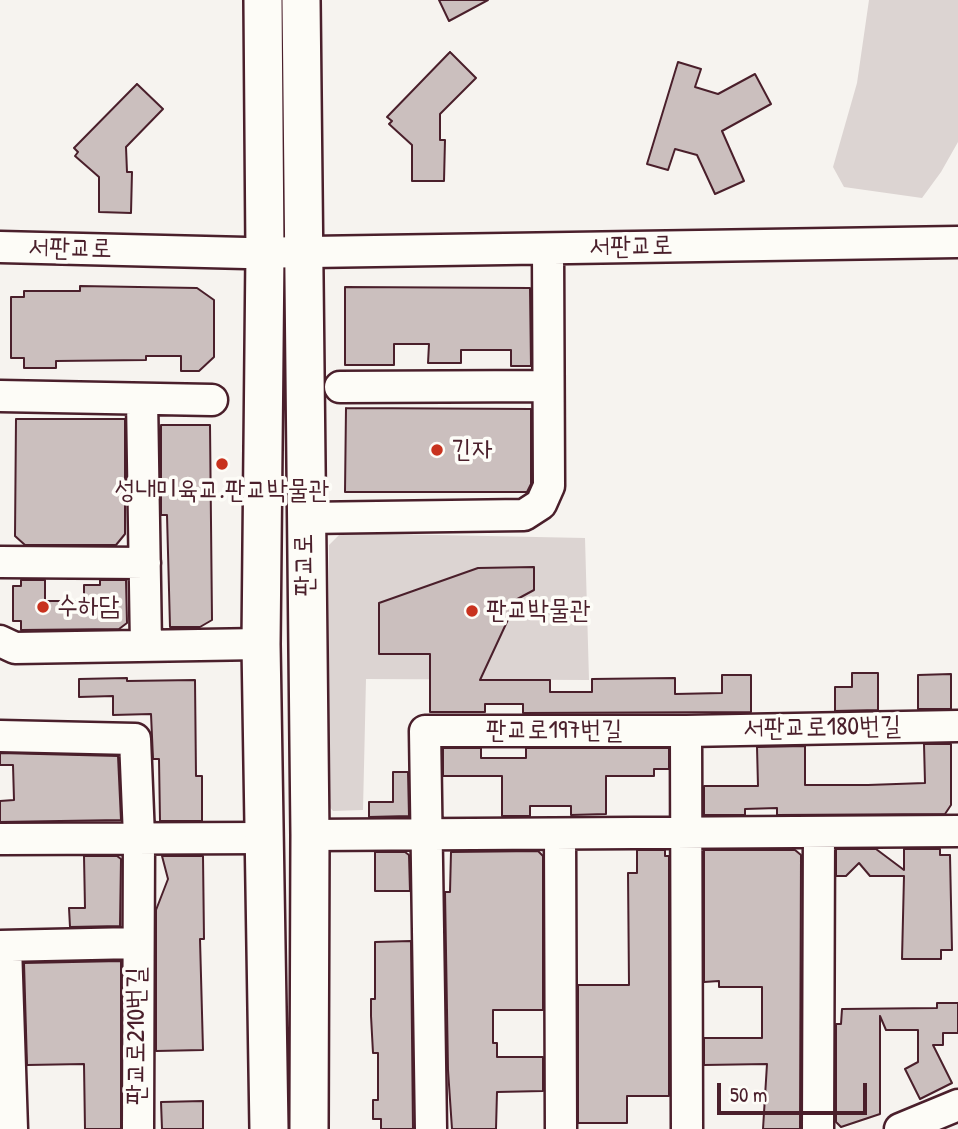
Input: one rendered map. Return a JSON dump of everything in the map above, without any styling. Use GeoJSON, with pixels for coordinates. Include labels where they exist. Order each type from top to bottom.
{"type":"FeatureCollection","features":[{"type":"Feature","properties":{"kind":"main road","name":"판교로"},"geometry":{"type":"LineString","coordinates":[[263,0],[265,252],[261,644],[267,838],[269,1129]]}},
{"type":"Feature","properties":{"kind":"main road","name":"판교로"},"geometry":{"type":"LineString","coordinates":[[301,0],[310,835],[309,1129]]}},
{"type":"Feature","properties":{"kind":"street","name":"서판교로"},"geometry":{"type":"LineString","coordinates":[[0,247],[304,252],[958,242]]}},
{"type":"Feature","properties":{"kind":"street"},"geometry":{"type":"LineString","coordinates":[[305,518],[524,515],[533,511],[546,496],[549,486],[548,248]]}},
{"type":"Feature","properties":{"kind":"street"},"geometry":{"type":"LineString","coordinates":[[340,387],[548,386]]}},
{"type":"Feature","properties":{"kind":"street"},"geometry":{"type":"LineString","coordinates":[[0,396],[212,400]]}},
{"type":"Feature","properties":{"kind":"street"},"geometry":{"type":"LineString","coordinates":[[142,399],[146,646]]}},
{"type":"Feature","properties":{"kind":"street"},"geometry":{"type":"LineString","coordinates":[[0,562],[145,563]]}},
{"type":"Feature","properties":{"kind":"street"},"geometry":{"type":"LineString","coordinates":[[0,641],[15,648],[261,644]]}},
{"type":"Feature","properties":{"kind":"street","name":"서판교로180번길"},"geometry":{"type":"LineString","coordinates":[[686,731],[958,726]]}},
{"type":"Feature","properties":{"kind":"street","name":"판교로197번길"},"geometry":{"type":"LineString","coordinates":[[431,1129],[425,731],[686,731]]}},
{"type":"Feature","properties":{"kind":"street"},"geometry":{"type":"LineString","coordinates":[[686,731],[687,1129]]}},
{"type":"Feature","properties":{"kind":"street","name":"판교로210번길"},"geometry":{"type":"LineString","coordinates":[[0,736],[135,739],[139,837],[136,943],[138,1129]]}},
{"type":"Feature","properties":{"kind":"street"},"geometry":{"type":"LineString","coordinates":[[310,835],[958,831]]}},
{"type":"Feature","properties":{"kind":"street"},"geometry":{"type":"LineString","coordinates":[[818,1129],[819,832]]}},
{"type":"Feature","properties":{"kind":"street"},"geometry":{"type":"LineString","coordinates":[[560,834],[561,1129]]}},
{"type":"Feature","properties":{"kind":"street"},"geometry":{"type":"LineString","coordinates":[[0,839],[267,838]]}},
{"type":"Feature","properties":{"kind":"street"},"geometry":{"type":"LineString","coordinates":[[12,1129],[3,946],[136,943]]}},
{"type":"Feature","properties":{"kind":"street"},"geometry":{"type":"LineString","coordinates":[[900,1129],[958,1105]]}},
{"type":"Feature","properties":{"kind":"shaded area"},"geometry":{"type":"Polygon","coordinates":[[[869,0],[958,0],[958,142],[922,198],[844,187],[833,167],[857,83],[869,0]]]}},
{"type":"Feature","properties":{"kind":"shaded area"},"geometry":{"type":"Polygon","coordinates":[[[341,533],[585,538],[589,680],[366,679],[363,810],[333,811],[329,806],[329,545],[341,533]]]}},
{"type":"Feature","properties":{"kind":"building"},"geometry":{"type":"Polygon","coordinates":[[[439,0],[488,0],[449,21],[439,0]]]}},
{"type":"Feature","properties":{"kind":"building"},"geometry":{"type":"Polygon","coordinates":[[[450,52],[476,78],[440,114],[440,140],[445,140],[444,181],[412,181],[412,145],[389,124],[392,121],[387,117],[450,52]]]}},
{"type":"Feature","properties":{"kind":"building"},"geometry":{"type":"Polygon","coordinates":[[[678,62],[701,69],[695,87],[718,94],[755,74],[771,104],[722,131],[744,181],[715,194],[697,155],[675,149],[668,170],[647,164],[678,62]]]}},
{"type":"Feature","properties":{"kind":"building"},"geometry":{"type":"Polygon","coordinates":[[[137,84],[163,109],[126,147],[127,172],[132,172],[131,213],[99,212],[99,177],[75,156],[78,152],[74,148],[137,84]]]}},
{"type":"Feature","properties":{"kind":"building"},"geometry":{"type":"Polygon","coordinates":[[[80,286],[197,288],[214,300],[214,357],[199,371],[181,371],[181,356],[146,356],[146,360],[56,361],[56,368],[24,368],[24,358],[11,358],[11,297],[24,297],[24,291],[80,291],[80,286]]]}},
{"type":"Feature","properties":{"kind":"building"},"geometry":{"type":"Polygon","coordinates":[[[345,287],[530,288],[531,366],[511,366],[511,350],[461,350],[461,363],[428,363],[429,344],[394,344],[394,365],[345,365],[345,287]]]}},
{"type":"Feature","properties":{"kind":"building"},"geometry":{"type":"Polygon","coordinates":[[[346,408],[531,409],[531,484],[527,492],[345,492],[346,408]]]}},
{"type":"Feature","properties":{"kind":"building"},"geometry":{"type":"Polygon","coordinates":[[[16,419],[125,419],[125,534],[116,545],[25,545],[15,536],[16,419]]]}},
{"type":"Feature","properties":{"kind":"building"},"geometry":{"type":"Polygon","coordinates":[[[161,425],[210,425],[212,620],[200,627],[170,627],[167,515],[161,515],[161,425]]]}},
{"type":"Feature","properties":{"kind":"building"},"geometry":{"type":"Polygon","coordinates":[[[534,567],[534,590],[510,603],[512,611],[480,680],[550,680],[550,692],[592,692],[592,679],[675,678],[675,694],[722,693],[722,675],[751,675],[751,712],[523,713],[523,704],[485,704],[485,712],[430,712],[430,654],[379,654],[379,603],[478,568],[534,567]]]}},
{"type":"Feature","properties":{"kind":"building"},"geometry":{"type":"Polygon","coordinates":[[[21,580],[45,580],[45,601],[84,601],[84,585],[100,585],[100,580],[126,580],[127,623],[119,629],[21,630],[21,621],[13,621],[13,586],[21,586],[21,580]]]}},
{"type":"Feature","properties":{"kind":"building"},"geometry":{"type":"Polygon","coordinates":[[[852,673],[878,673],[878,710],[835,711],[835,687],[852,687],[852,673]]]}},
{"type":"Feature","properties":{"kind":"building"},"geometry":{"type":"Polygon","coordinates":[[[951,674],[951,709],[918,709],[918,675],[951,674]]]}},
{"type":"Feature","properties":{"kind":"building"},"geometry":{"type":"Polygon","coordinates":[[[127,678],[127,681],[195,680],[196,776],[202,776],[202,821],[160,821],[159,759],[153,759],[151,714],[113,715],[113,696],[79,697],[79,679],[127,678]]]}},
{"type":"Feature","properties":{"kind":"building"},"geometry":{"type":"Polygon","coordinates":[[[924,744],[951,744],[951,805],[945,814],[777,815],[777,808],[745,809],[745,815],[704,815],[704,786],[758,786],[757,747],[805,746],[805,785],[868,785],[925,783],[924,744]]]}},
{"type":"Feature","properties":{"kind":"building"},"geometry":{"type":"Polygon","coordinates":[[[443,748],[481,748],[481,758],[526,758],[526,748],[669,748],[669,769],[654,769],[654,776],[606,776],[606,814],[571,815],[571,806],[530,806],[530,816],[502,816],[502,776],[443,776],[443,748]]]}},
{"type":"Feature","properties":{"kind":"building"},"geometry":{"type":"Polygon","coordinates":[[[0,753],[118,756],[121,820],[0,822],[0,801],[14,800],[13,765],[0,765],[0,753]]]}},
{"type":"Feature","properties":{"kind":"building"},"geometry":{"type":"Polygon","coordinates":[[[393,772],[408,772],[409,816],[369,817],[369,802],[393,802],[393,772]]]}},
{"type":"Feature","properties":{"kind":"building"},"geometry":{"type":"Polygon","coordinates":[[[836,849],[876,849],[904,870],[904,849],[940,849],[940,855],[950,855],[952,950],[941,950],[941,959],[902,959],[904,876],[870,876],[859,863],[846,876],[836,876],[836,849]]]}},
{"type":"Feature","properties":{"kind":"building"},"geometry":{"type":"Polygon","coordinates":[[[637,850],[665,850],[665,856],[669,856],[669,1096],[627,1096],[627,1123],[578,1123],[578,985],[629,985],[628,873],[637,873],[637,850]]]}},
{"type":"Feature","properties":{"kind":"building"},"geometry":{"type":"Polygon","coordinates":[[[704,850],[795,850],[801,855],[800,1129],[763,1129],[767,1064],[704,1065],[704,1038],[762,1038],[762,987],[719,987],[719,981],[704,982],[704,850]]]}},
{"type":"Feature","properties":{"kind":"building"},"geometry":{"type":"Polygon","coordinates":[[[538,851],[543,856],[543,1010],[493,1010],[493,1043],[497,1043],[497,1057],[543,1057],[543,1091],[497,1092],[496,1129],[452,1129],[448,1070],[445,892],[450,892],[451,852],[538,851]]]}},
{"type":"Feature","properties":{"kind":"building"},"geometry":{"type":"Polygon","coordinates":[[[375,852],[405,852],[409,855],[410,891],[375,891],[375,852]]]}},
{"type":"Feature","properties":{"kind":"building"},"geometry":{"type":"Polygon","coordinates":[[[84,856],[117,856],[121,859],[120,926],[70,927],[69,908],[85,908],[84,856]]]}},
{"type":"Feature","properties":{"kind":"building"},"geometry":{"type":"Polygon","coordinates":[[[162,856],[203,856],[204,939],[200,939],[203,1050],[156,1051],[156,910],[168,879],[162,856]]]}},
{"type":"Feature","properties":{"kind":"building"},"geometry":{"type":"Polygon","coordinates":[[[411,941],[413,1129],[381,1129],[381,1119],[373,1119],[373,1100],[378,1100],[378,1053],[373,1053],[371,1016],[371,999],[375,999],[375,942],[411,941]]]}},
{"type":"Feature","properties":{"kind":"building"},"geometry":{"type":"Polygon","coordinates":[[[121,961],[121,1129],[85,1129],[84,1064],[27,1065],[24,963],[121,961]]]}},
{"type":"Feature","properties":{"kind":"building"},"geometry":{"type":"Polygon","coordinates":[[[937,1003],[958,1003],[958,1033],[943,1033],[943,1045],[933,1045],[952,1083],[920,1099],[905,1069],[918,1062],[918,1030],[886,1030],[880,1016],[880,1114],[841,1127],[836,1122],[836,1024],[841,1024],[842,1009],[937,1008],[937,1003]]]}},
{"type":"Feature","properties":{"kind":"building"},"geometry":{"type":"Polygon","coordinates":[[[203,1101],[203,1129],[162,1129],[161,1102],[203,1101]]]}},
{"type":"Feature","properties":{"kind":"place","name":"긴자"},"geometry":{"type":"Point","coordinates":[437,450]}},
{"type":"Feature","properties":{"kind":"place","name":"성내미육교.판교박물관"},"geometry":{"type":"Point","coordinates":[222,464]}},
{"type":"Feature","properties":{"kind":"place","name":"수하담"},"geometry":{"type":"Point","coordinates":[43,607]}},
{"type":"Feature","properties":{"kind":"place","name":"판교박물관"},"geometry":{"type":"Point","coordinates":[472,611]}}]}
